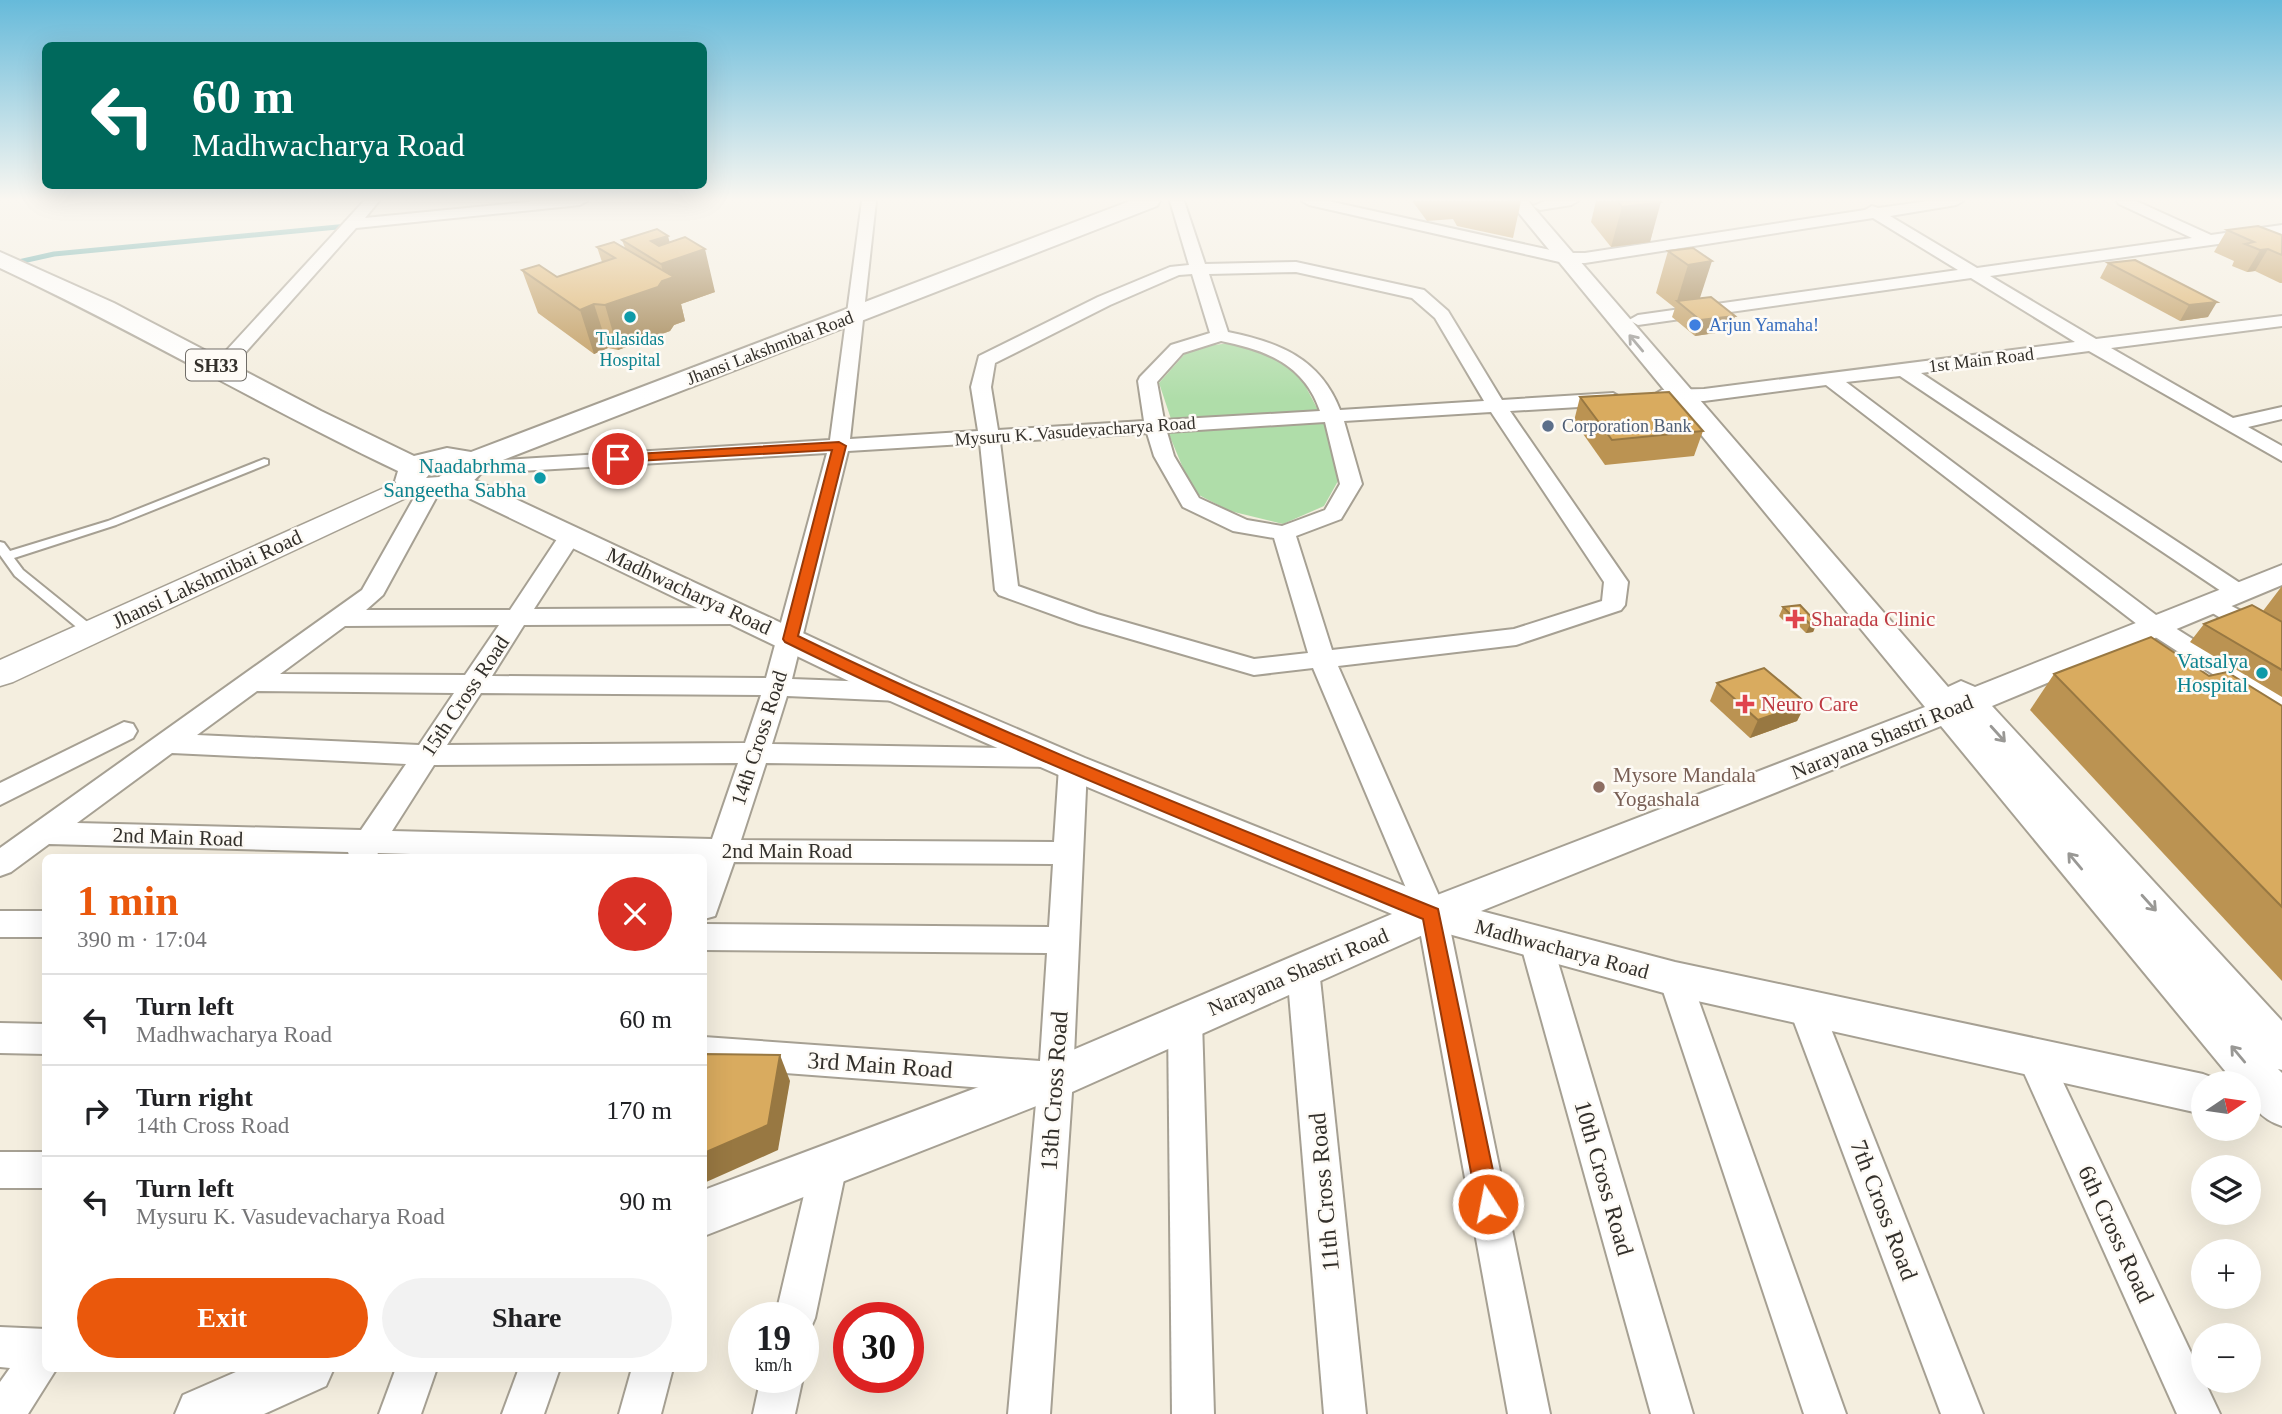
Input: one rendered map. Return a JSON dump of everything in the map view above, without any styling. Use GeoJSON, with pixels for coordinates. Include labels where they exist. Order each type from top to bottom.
{"type":"FeatureCollection","features":[{"type":"Feature","properties":{"kind":"main road","name":"SH33"},"geometry":{"type":"LineString","coordinates":[[17,267],[221,368],[352,439],[443,475]]}},
{"type":"Feature","properties":{"kind":"main road","name":"Jhansi Lakshmibai Road"},"geometry":{"type":"LineString","coordinates":[[0,674],[443,475],[977,267]]}},
{"type":"Feature","properties":{"kind":"street"},"geometry":{"type":"LineString","coordinates":[[221,368],[311,267]]}},
{"type":"Feature","properties":{"kind":"street","name":"14th Cross Road"},"geometry":{"type":"LineString","coordinates":[[707,898],[777,687],[839,446],[861,267]]}},
{"type":"Feature","properties":{"kind":"street"},"geometry":{"type":"LineString","coordinates":[[1296,267],[1418,294],[1442,315],[1497,407],[1616,582],[1613,605],[1516,637],[1254,667],[1088,619],[1007,590],[981,387],[986,360],[1104,301],[1176,270],[1296,267]]}},
{"type":"Feature","properties":{"kind":"street"},"geometry":{"type":"LineString","coordinates":[[1583,267],[1959,707],[2282,1106]]}},
{"type":"Feature","properties":{"kind":"street"},"geometry":{"type":"LineString","coordinates":[[1584,267],[1638,320],[1692,395]]}},
{"type":"Feature","properties":{"kind":"street"},"geometry":{"type":"LineString","coordinates":[[1964,267],[2282,455]]}},
{"type":"Feature","properties":{"kind":"street"},"geometry":{"type":"LineString","coordinates":[[1638,320],[2023,267]]}},
{"type":"Feature","properties":{"kind":"street"},"geometry":{"type":"LineString","coordinates":[[1199,268],[1220,336]]}},
{"type":"Feature","properties":{"kind":"street","name":"1st Main Road"},"geometry":{"type":"LineString","coordinates":[[1692,395],[2282,321]]}},
{"type":"Feature","properties":{"kind":"street"},"geometry":{"type":"LineString","coordinates":[[1220,336],[1256,341],[1290,355],[1315,377],[1333,415],[1351,484],[1333,514],[1284,533],[1241,526],[1191,502],[1164,456],[1147,382],[1177,349],[1220,336]]}},
{"type":"Feature","properties":{"kind":"street"},"geometry":{"type":"LineString","coordinates":[[1904,370],[2257,587],[2282,643]]}},
{"type":"Feature","properties":{"kind":"street"},"geometry":{"type":"LineString","coordinates":[[1830,379],[2155,626],[2282,707]]}},
{"type":"Feature","properties":{"kind":"street","name":"Mysuru K. Vasudevacharya Road"},"geometry":{"type":"LineString","coordinates":[[443,475],[989,436],[1692,395]]}},
{"type":"Feature","properties":{"kind":"street"},"geometry":{"type":"LineString","coordinates":[[2230,425],[2282,413]]}},
{"type":"Feature","properties":{"kind":"street"},"geometry":{"type":"LineString","coordinates":[[0,864],[372,595],[443,475]]}},
{"type":"Feature","properties":{"kind":"street","name":"Madhwacharya Road"},"geometry":{"type":"LineString","coordinates":[[443,475],[572,535],[734,616],[790,639],[900,692],[1432,915],[1675,979],[2191,1091]]}},
{"type":"Feature","properties":{"kind":"street"},"geometry":{"type":"LineString","coordinates":[[1284,533],[1322,659],[1432,915],[1529,1414]]}},
{"type":"Feature","properties":{"kind":"street","name":"15th Cross Road"},"geometry":{"type":"LineString","coordinates":[[364,850],[572,535]]}},
{"type":"Feature","properties":{"kind":"street","name":"Narayana Shastri Road"},"geometry":{"type":"LineString","coordinates":[[707,1212],[1056,1078],[1432,915],[2257,587]]}},
{"type":"Feature","properties":{"kind":"street"},"geometry":{"type":"LineString","coordinates":[[339,618],[734,616]]}},
{"type":"Feature","properties":{"kind":"street"},"geometry":{"type":"LineString","coordinates":[[251,682],[777,687],[900,692]]}},
{"type":"Feature","properties":{"kind":"street"},"geometry":{"type":"LineString","coordinates":[[1959,707],[2282,1051]]}},
{"type":"Feature","properties":{"kind":"street"},"geometry":{"type":"LineString","coordinates":[[0,795],[124,731]]}},
{"type":"Feature","properties":{"kind":"street"},"geometry":{"type":"LineString","coordinates":[[167,743],[426,755],[755,754],[1064,763]]}},
{"type":"Feature","properties":{"kind":"street","name":"13th Cross Road"},"geometry":{"type":"LineString","coordinates":[[1030,1414],[1064,940],[1068,853],[1064,763]]}},
{"type":"Feature","properties":{"kind":"street","name":"2nd Main Road"},"geometry":{"type":"LineString","coordinates":[[44,833],[364,850],[1068,853]]}},
{"type":"Feature","properties":{"kind":"street"},"geometry":{"type":"LineString","coordinates":[[0,924],[42,924]]}},
{"type":"Feature","properties":{"kind":"street"},"geometry":{"type":"LineString","coordinates":[[707,937],[1064,940]]}},
{"type":"Feature","properties":{"kind":"street","name":"10th Cross Road"},"geometry":{"type":"LineString","coordinates":[[1536,942],[1672,1414]]}},
{"type":"Feature","properties":{"kind":"street","name":"11th Cross Road"},"geometry":{"type":"LineString","coordinates":[[1303,969],[1345,1414]]}},
{"type":"Feature","properties":{"kind":"street"},"geometry":{"type":"LineString","coordinates":[[1675,979],[1825,1414]]}},
{"type":"Feature","properties":{"kind":"street","name":"7th Cross Road"},"geometry":{"type":"LineString","coordinates":[[1805,1006],[1962,1414]]}},
{"type":"Feature","properties":{"kind":"street"},"geometry":{"type":"LineString","coordinates":[[1185,1021],[1193,1414]]}},
{"type":"Feature","properties":{"kind":"street"},"geometry":{"type":"LineString","coordinates":[[0,1038],[42,1039]]}},
{"type":"Feature","properties":{"kind":"street","name":"3rd Main Road"},"geometry":{"type":"LineString","coordinates":[[707,1052],[1056,1078]]}},
{"type":"Feature","properties":{"kind":"street","name":"6th Cross Road"},"geometry":{"type":"LineString","coordinates":[[2033,1055],[2199,1414]]}},
{"type":"Feature","properties":{"kind":"street"},"geometry":{"type":"LineString","coordinates":[[2261,1107],[2282,1112]]}},
{"type":"Feature","properties":{"kind":"street"},"geometry":{"type":"LineString","coordinates":[[799,1302],[829,1165]]}},
{"type":"Feature","properties":{"kind":"street"},"geometry":{"type":"LineString","coordinates":[[0,1170],[42,1170]]}},
{"type":"Feature","properties":{"kind":"street"},"geometry":{"type":"LineString","coordinates":[[0,1347],[42,1349]]}},
{"type":"Feature","properties":{"kind":"street"},"geometry":{"type":"LineString","coordinates":[[4,1414],[42,1354]]}},
{"type":"Feature","properties":{"kind":"street"},"geometry":{"type":"LineString","coordinates":[[202,1414],[298,1372]]}},
{"type":"Feature","properties":{"kind":"street"},"geometry":{"type":"LineString","coordinates":[[400,1414],[416,1372]]}},
{"type":"Feature","properties":{"kind":"street"},"geometry":{"type":"LineString","coordinates":[[523,1414],[539,1372]]}},
{"type":"Feature","properties":{"kind":"street"},"geometry":{"type":"LineString","coordinates":[[640,1414],[652,1372]]}},
{"type":"Feature","properties":{"kind":"street"},"geometry":{"type":"LineString","coordinates":[[774,1414],[779,1393]]}},
{"type":"Feature","properties":{"kind":"lane"},"geometry":{"type":"LineString","coordinates":[[91,632],[19,573],[3,551],[112,523],[264,462]]}},
{"type":"Feature","properties":{"kind":"green space"},"geometry":{"type":"Polygon","coordinates":[[[1230,343],[1281,358],[1297,370],[1318,410],[1171,419],[1159,383],[1190,348],[1230,343]]]}},
{"type":"Feature","properties":{"kind":"green space"},"geometry":{"type":"Polygon","coordinates":[[[1324,422],[1338,481],[1324,506],[1283,524],[1230,511],[1193,492],[1168,432],[1324,422]]]}},
{"type":"Feature","properties":{"kind":"building"},"geometry":{"type":"Polygon","coordinates":[[[542,267],[557,277],[588,267],[657,267],[674,277],[662,281],[658,287],[605,305],[594,304],[580,310],[522,270],[542,267]]]}},
{"type":"Feature","properties":{"kind":"building"},"geometry":{"type":"Polygon","coordinates":[[[2116,267],[2149,267],[2217,302],[2189,305],[2116,267]]]}},
{"type":"Feature","properties":{"kind":"building"},"geometry":{"type":"Polygon","coordinates":[[[1711,297],[1735,316],[1700,320],[1677,301],[1711,297]]]}},
{"type":"Feature","properties":{"kind":"building"},"geometry":{"type":"Polygon","coordinates":[[[1669,392],[1703,431],[1612,440],[1580,397],[1669,392]]]}},
{"type":"Feature","properties":{"kind":"building"},"geometry":{"type":"Polygon","coordinates":[[[1800,605],[1817,623],[1810,624],[1799,613],[1790,614],[1783,607],[1800,605]]]}},
{"type":"Feature","properties":{"kind":"building"},"geometry":{"type":"Polygon","coordinates":[[[2252,605],[2282,622],[2282,670],[2204,624],[2252,605]]]}},
{"type":"Feature","properties":{"kind":"building"},"geometry":{"type":"Polygon","coordinates":[[[2151,637],[2209,676],[2227,672],[2282,706],[2282,907],[2054,674],[2151,637]]]}},
{"type":"Feature","properties":{"kind":"building"},"geometry":{"type":"Polygon","coordinates":[[[1764,668],[1806,703],[1758,720],[1717,683],[1764,668]]]}},
{"type":"Feature","properties":{"kind":"building"},"geometry":{"type":"Polygon","coordinates":[[[707,1054],[780,1055],[768,1125],[707,1152],[707,1054]]]}},
{"type":"Feature","properties":{"kind":"place","name":"Tulasidas Hospital"},"geometry":{"type":"Point","coordinates":[630,317]}},
{"type":"Feature","properties":{"kind":"place","name":"Arjun Yamaha!"},"geometry":{"type":"Point","coordinates":[1695,325]}},
{"type":"Feature","properties":{"kind":"place","name":"Corporation Bank"},"geometry":{"type":"Point","coordinates":[1548,426]}},
{"type":"Feature","properties":{"kind":"place","name":"Naadabrhma Sangeetha Sabha"},"geometry":{"type":"Point","coordinates":[540,478]}},
{"type":"Feature","properties":{"kind":"place","name":"Sharada Clinic"},"geometry":{"type":"Point","coordinates":[1795,619]}},
{"type":"Feature","properties":{"kind":"place","name":"Vatsalya Hospital"},"geometry":{"type":"Point","coordinates":[2262,673]}},
{"type":"Feature","properties":{"kind":"place","name":"Neuro Care"},"geometry":{"type":"Point","coordinates":[1745,704]}},
{"type":"Feature","properties":{"kind":"place","name":"Mysore Mandala Yogashala"},"geometry":{"type":"Point","coordinates":[1599,787]}},
{"type":"Feature","properties":{"kind":"route"},"geometry":{"type":"LineString","coordinates":[[618,459],[839,446],[790,639],[900,692],[1054,760],[1432,915],[1488,1204]]}}]}
